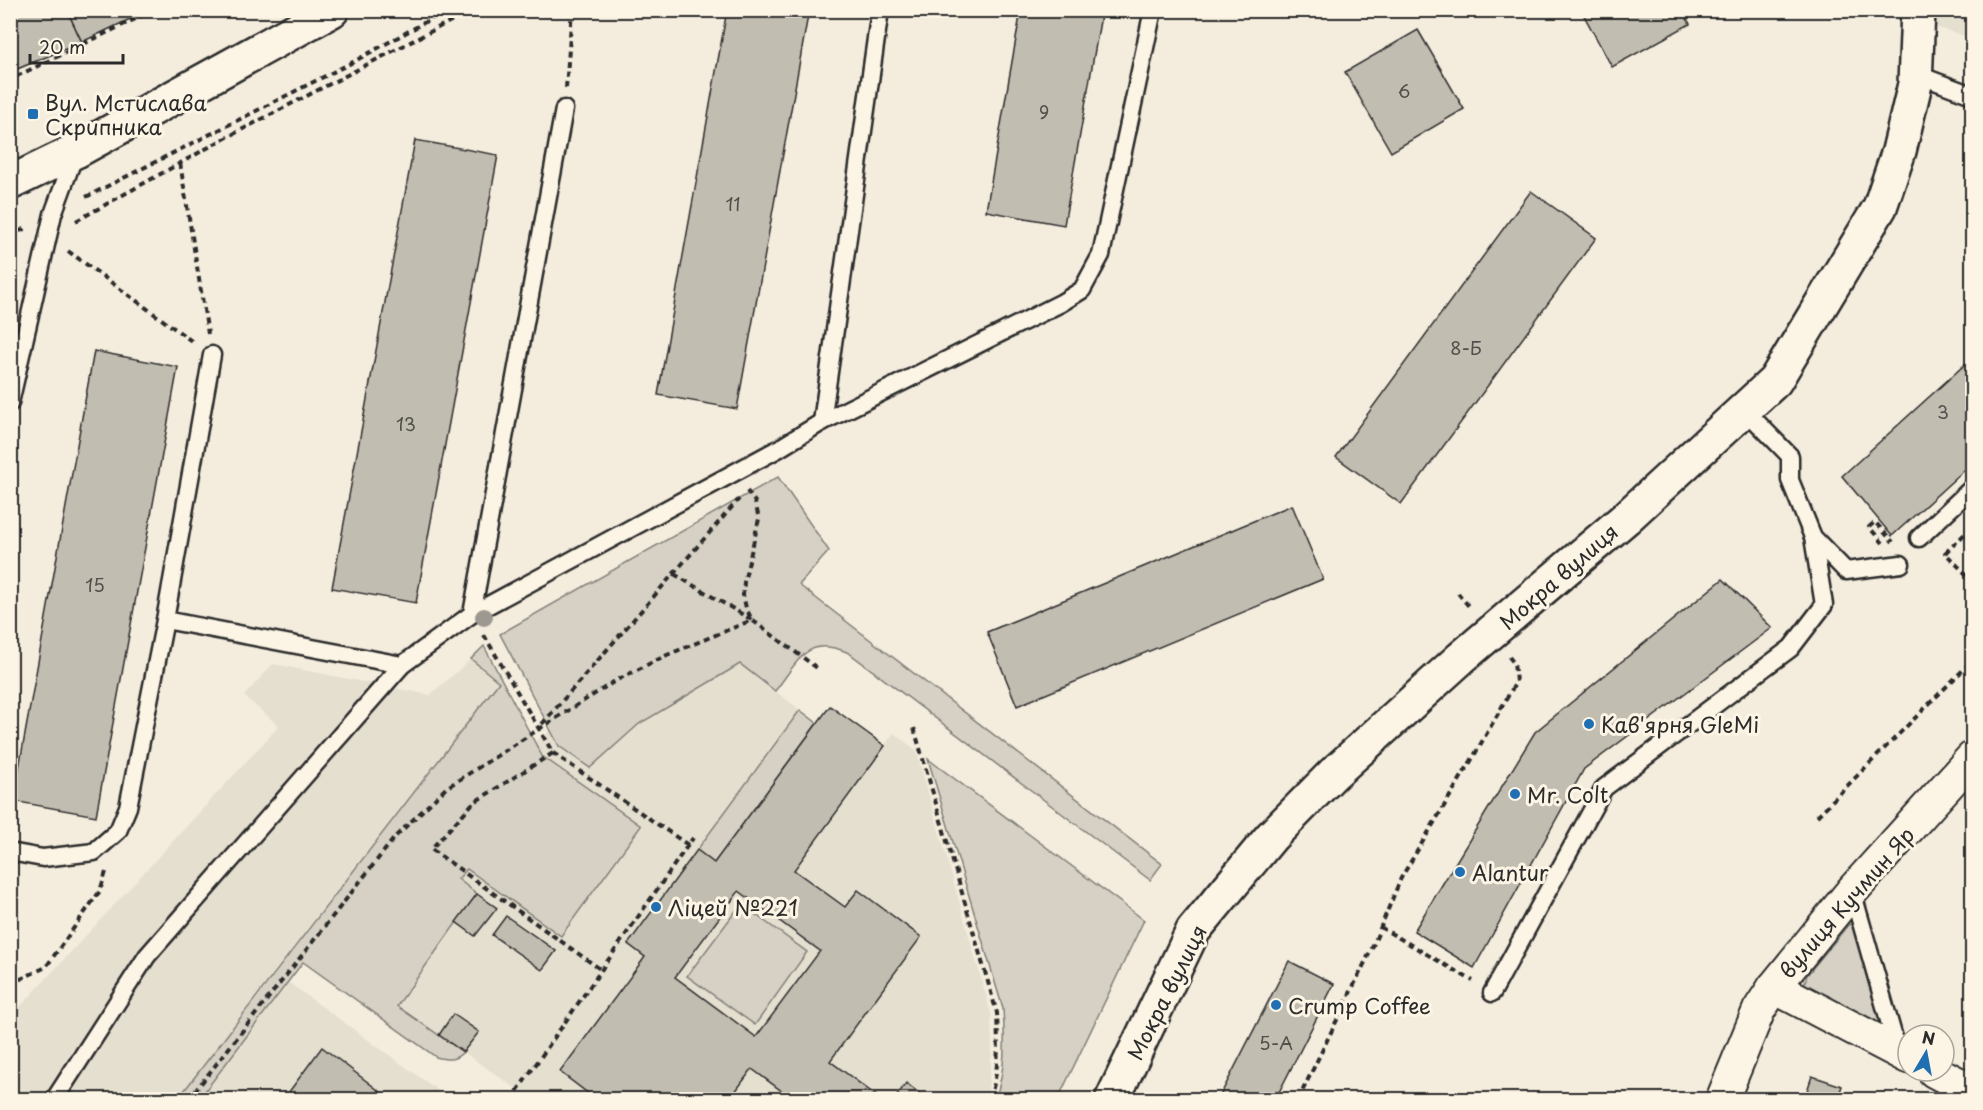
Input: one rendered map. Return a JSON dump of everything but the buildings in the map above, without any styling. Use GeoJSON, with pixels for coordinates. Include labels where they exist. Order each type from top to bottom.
{"type":"FeatureCollection","features":[{"type":"Feature","properties":{"kind":"street"},"geometry":{"type":"LineString","coordinates":[[10,183],[76,151],[332,10]]}},
{"type":"Feature","properties":{"kind":"street","name":"Мокра вулиця"},"geometry":{"type":"LineString","coordinates":[[1112,1100],[1193,931],[1270,837],[1341,766],[1461,658],[1626,518],[1775,381],[1880,207],[1899,151],[1916,74],[1918,10]]}},
{"type":"Feature","properties":{"kind":"street","name":"вулиця Кучмин Яр"},"geometry":{"type":"LineString","coordinates":[[1896,1051],[1774,987],[1852,891],[1972,758]]}},
{"type":"Feature","properties":{"kind":"street"},"geometry":{"type":"LineString","coordinates":[[1722,1100],[1760,1010],[1774,987]]}},
{"type":"Feature","properties":{"kind":"street"},"geometry":{"type":"LineString","coordinates":[[1956,1083],[1972,1091]]}},
{"type":"Feature","properties":{"kind":"lane"},"geometry":{"type":"LineString","coordinates":[[822,422],[880,10]]}},
{"type":"Feature","properties":{"kind":"lane"},"geometry":{"type":"LineString","coordinates":[[54,1100],[147,956],[402,665],[472,614],[778,449],[822,422],[1061,303],[1082,290],[1101,255],[1153,10]]}},
{"type":"Feature","properties":{"kind":"lane"},"geometry":{"type":"LineString","coordinates":[[1916,74],[1972,95]]}},
{"type":"Feature","properties":{"kind":"lane"},"geometry":{"type":"LineString","coordinates":[[472,614],[564,109]]}},
{"type":"Feature","properties":{"kind":"lane"},"geometry":{"type":"LineString","coordinates":[[10,403],[53,214],[76,151]]}},
{"type":"Feature","properties":{"kind":"lane"},"geometry":{"type":"LineString","coordinates":[[10,852],[43,858],[94,852],[118,831],[128,807],[165,621],[212,355]]}},
{"type":"Feature","properties":{"kind":"lane"},"geometry":{"type":"LineString","coordinates":[[1492,993],[1604,788],[1791,648],[1824,605],[1813,537],[1790,480],[1790,456],[1744,409]]}},
{"type":"Feature","properties":{"kind":"lane"},"geometry":{"type":"LineString","coordinates":[[1919,538],[1972,488]]}},
{"type":"Feature","properties":{"kind":"lane"},"geometry":{"type":"LineString","coordinates":[[1813,537],[1846,571],[1901,564]]}},
{"type":"Feature","properties":{"kind":"lane"},"geometry":{"type":"LineString","coordinates":[[165,621],[402,665]]}},
{"type":"Feature","properties":{"kind":"lane"},"geometry":{"type":"LineString","coordinates":[[1852,891],[1896,1032]]}},
{"type":"Feature","properties":{"kind":"path"},"geometry":{"type":"LineString","coordinates":[[10,84],[15,78],[154,10]]}},
{"type":"Feature","properties":{"kind":"path"},"geometry":{"type":"LineString","coordinates":[[10,236],[353,62],[447,10]]}},
{"type":"Feature","properties":{"kind":"path"},"geometry":{"type":"LineString","coordinates":[[212,355],[48,237],[180,163],[472,10]]}},
{"type":"Feature","properties":{"kind":"path"},"geometry":{"type":"LineString","coordinates":[[564,109],[572,10]]}},
{"type":"Feature","properties":{"kind":"path"},"geometry":{"type":"LineString","coordinates":[[180,163],[212,355]]}},
{"type":"Feature","properties":{"kind":"path"},"geometry":{"type":"LineString","coordinates":[[538,729],[746,491],[778,449]]}},
{"type":"Feature","properties":{"kind":"path"},"geometry":{"type":"LineString","coordinates":[[746,491],[754,502],[759,519],[743,595],[752,620]]}},
{"type":"Feature","properties":{"kind":"path"},"geometry":{"type":"LineString","coordinates":[[1875,522],[1895,544]]}},
{"type":"Feature","properties":{"kind":"path"},"geometry":{"type":"LineString","coordinates":[[1972,526],[1945,553],[1972,580]]}},
{"type":"Feature","properties":{"kind":"path"},"geometry":{"type":"LineString","coordinates":[[674,574],[752,620],[817,668]]}},
{"type":"Feature","properties":{"kind":"path"},"geometry":{"type":"LineString","coordinates":[[472,614],[553,753],[688,845]]}},
{"type":"Feature","properties":{"kind":"path"},"geometry":{"type":"LineString","coordinates":[[188,1100],[396,836],[446,788],[615,681],[667,655],[752,620]]}},
{"type":"Feature","properties":{"kind":"path"},"geometry":{"type":"LineString","coordinates":[[1817,816],[1972,661]]}},
{"type":"Feature","properties":{"kind":"path"},"geometry":{"type":"LineString","coordinates":[[1298,1100],[1401,878],[1516,682],[1514,663]]}},
{"type":"Feature","properties":{"kind":"path"},"geometry":{"type":"LineString","coordinates":[[914,729],[997,1013],[999,1048],[993,1089],[989,1100]]}},
{"type":"Feature","properties":{"kind":"path"},"geometry":{"type":"LineString","coordinates":[[553,753],[473,803],[431,849],[600,969]]}},
{"type":"Feature","properties":{"kind":"path"},"geometry":{"type":"LineString","coordinates":[[10,984],[46,967],[100,891],[118,831]]}},
{"type":"Feature","properties":{"kind":"path"},"geometry":{"type":"LineString","coordinates":[[511,1100],[693,838]]}},
{"type":"Feature","properties":{"kind":"path"},"geometry":{"type":"LineString","coordinates":[[1380,927],[1492,993]]}},
{"type":"Feature","properties":{"kind":"shaded area"},"geometry":{"type":"Polygon","coordinates":[[[1936,11],[1972,11],[1972,38],[1935,27],[1936,11]]]}},
{"type":"Feature","properties":{"kind":"shaded area"},"geometry":{"type":"Polygon","coordinates":[[[778,477],[829,551],[799,585],[1162,864],[1150,880],[849,653],[834,648],[813,649],[805,654],[775,691],[740,664],[639,724],[590,768],[559,746],[500,634],[778,477]]]}},
{"type":"Feature","properties":{"kind":"shaded area"},"geometry":{"type":"Polygon","coordinates":[[[484,646],[542,756],[641,826],[561,936],[467,869],[458,879],[477,894],[397,1006],[463,1052],[457,1057],[447,1059],[436,1057],[303,962],[199,1099],[177,1100],[499,682],[471,659],[484,646]]]}},
{"type":"Feature","properties":{"kind":"shaded area"},"geometry":{"type":"Polygon","coordinates":[[[471,659],[499,681],[177,1099],[11,1099],[10,1018],[279,726],[244,696],[273,664],[430,695],[471,659]]]}},
{"type":"Feature","properties":{"kind":"shaded area","name":"Ліцей №221"},"geometry":{"type":"Polygon","coordinates":[[[740,664],[817,723],[830,706],[884,746],[894,733],[916,750],[991,1013],[992,1051],[988,1090],[984,1100],[531,1099],[397,1006],[455,794],[616,688],[740,664]]]}},
{"type":"Feature","properties":{"kind":"shaded area"},"geometry":{"type":"Polygon","coordinates":[[[800,710],[817,723],[714,863],[697,850],[800,710]]]}},
{"type":"Feature","properties":{"kind":"shaded area"},"geometry":{"type":"Polygon","coordinates":[[[928,759],[1144,920],[1058,1099],[995,1099],[1003,1066],[1003,1009],[928,759]]]}},
{"type":"Feature","properties":{"kind":"shaded area"},"geometry":{"type":"Polygon","coordinates":[[[741,904],[807,952],[755,1025],[687,976],[741,904]]]}},
{"type":"Feature","properties":{"kind":"shaded area"},"geometry":{"type":"Polygon","coordinates":[[[1849,924],[1858,929],[1885,1032],[1803,988],[1807,975],[1849,924]]]}},
{"type":"Feature","properties":{"kind":"shaded area"},"geometry":{"type":"Polygon","coordinates":[[[288,982],[450,1099],[199,1100],[288,982]]]}},
{"type":"Feature","properties":{"kind":"place","name":"Вул. Мстислава Скрипника"},"geometry":{"type":"Point","coordinates":[33,114]}},
{"type":"Feature","properties":{"kind":"place","name":"Кав'ярня GleMi"},"geometry":{"type":"Point","coordinates":[1589,724]}},
{"type":"Feature","properties":{"kind":"place","name":"Mr. Colt"},"geometry":{"type":"Point","coordinates":[1515,794]}},
{"type":"Feature","properties":{"kind":"place","name":"Alantur"},"geometry":{"type":"Point","coordinates":[1460,872]}},
{"type":"Feature","properties":{"kind":"place","name":"Ліцей №221"},"geometry":{"type":"Point","coordinates":[656,907]}},
{"type":"Feature","properties":{"kind":"place","name":"Crump Coffee"},"geometry":{"type":"Point","coordinates":[1276,1005]}}]}
